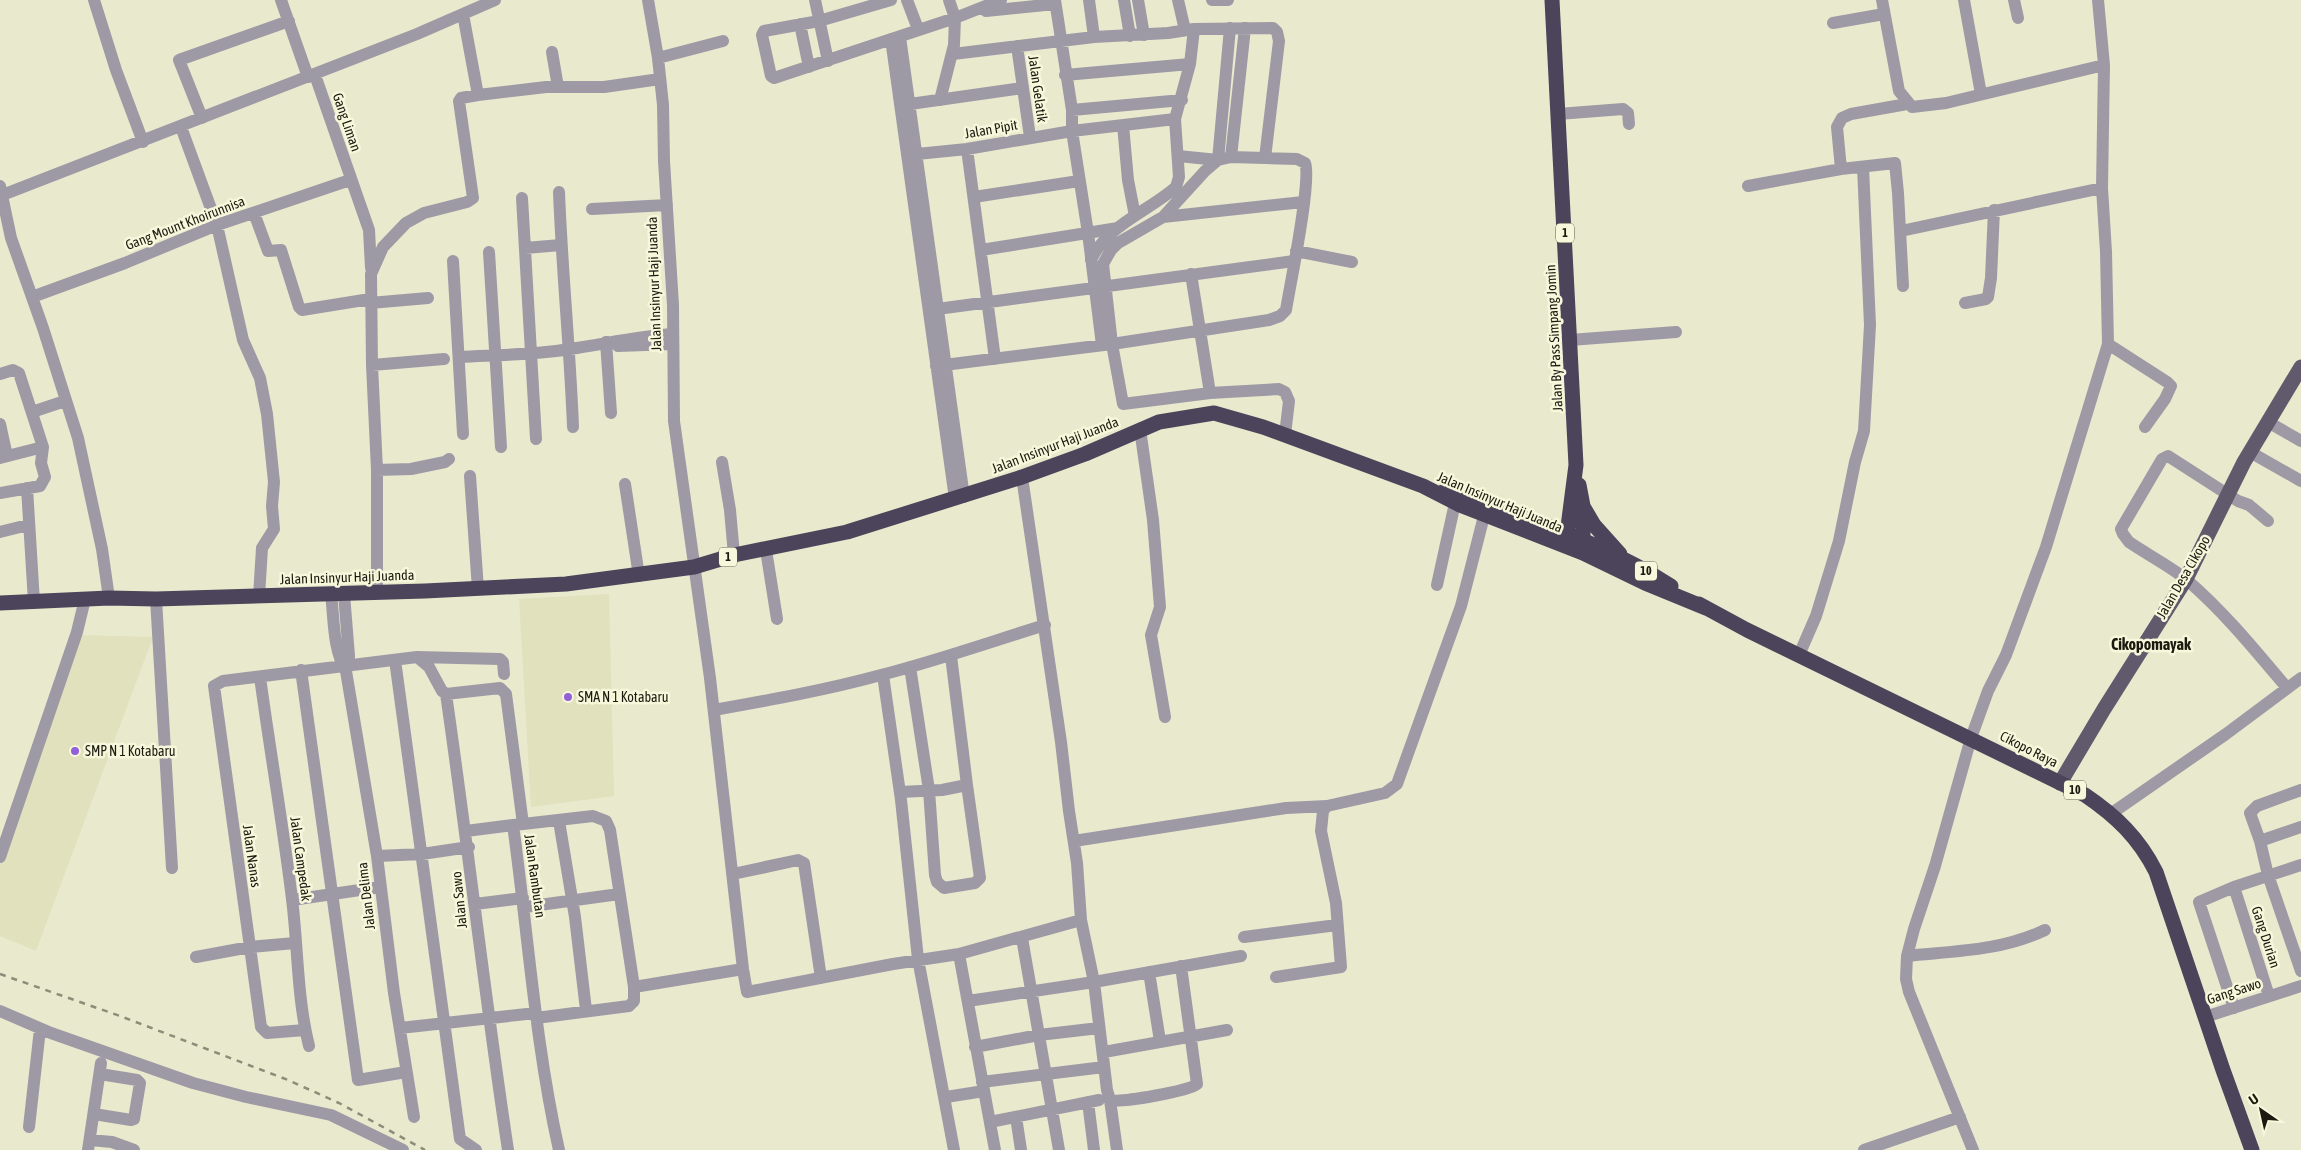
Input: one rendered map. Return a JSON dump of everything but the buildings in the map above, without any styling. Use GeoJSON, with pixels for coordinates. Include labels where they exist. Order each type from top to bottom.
{"type":"FeatureCollection","features":[{"type":"Feature","properties":{"kind":"highway","name":"Jalan By Pass Simpang Jomin"},"geometry":{"type":"LineString","coordinates":[[1552,0],[1578,504],[1583,546]]}},
{"type":"Feature","properties":{"kind":"highway","name":"Jalan Insinyur Haji Juanda"},"geometry":{"type":"LineString","coordinates":[[0,604],[109,598],[156,599],[478,589],[566,584],[640,576],[694,567],[734,555],[847,532],[1022,477],[1085,454],[1140,429],[1181,417],[1214,413],[1240,419],[1423,486],[1463,495],[1548,525],[1566,540]]}},
{"type":"Feature","properties":{"kind":"highway","name":"Jalan Insinyur Haji Juanda"},"geometry":{"type":"LineString","coordinates":[[1423,486],[1484,516],[1566,540]]}},
{"type":"Feature","properties":{"kind":"highway","name":"Jalan By Pass Simpang Jomin"},"geometry":{"type":"LineString","coordinates":[[1566,540],[1578,504]]}},
{"type":"Feature","properties":{"kind":"highway"},"geometry":{"type":"LineString","coordinates":[[1548,525],[1563,520],[1578,504],[1625,559]]}},
{"type":"Feature","properties":{"kind":"highway","name":"1"},"geometry":{"type":"LineString","coordinates":[[1566,540],[1583,546]]}},
{"type":"Feature","properties":{"kind":"highway","name":"Cikopo Raya"},"geometry":{"type":"LineString","coordinates":[[1583,546],[1645,584],[1706,608]]}},
{"type":"Feature","properties":{"kind":"highway","name":"Cikopo Raya"},"geometry":{"type":"LineString","coordinates":[[1583,546],[1625,559],[1706,608],[2085,795],[2112,814],[2136,838],[2156,872],[2252,1150]]}},
{"type":"Feature","properties":{"kind":"main road","name":"Jalan Desa Cikopo"},"geometry":{"type":"LineString","coordinates":[[2060,784],[2104,709],[2186,579],[2227,494],[2301,367]]}},
{"type":"Feature","properties":{"kind":"street"},"geometry":{"type":"LineString","coordinates":[[95,0],[116,70],[143,142]]}},
{"type":"Feature","properties":{"kind":"street","name":"Gang Liman"},"geometry":{"type":"LineString","coordinates":[[281,0],[369,230],[377,470],[377,593]]}},
{"type":"Feature","properties":{"kind":"street"},"geometry":{"type":"LineString","coordinates":[[109,598],[102,549],[80,447],[11,238],[0,192],[143,142],[311,76],[495,0]]}},
{"type":"Feature","properties":{"kind":"street","name":"Jalan Insinyur Haji Juanda"},"geometry":{"type":"LineString","coordinates":[[648,0],[658,58],[663,105],[664,162],[671,253],[674,420],[694,567]]}},
{"type":"Feature","properties":{"kind":"street"},"geometry":{"type":"LineString","coordinates":[[815,0],[828,61]]}},
{"type":"Feature","properties":{"kind":"street"},"geometry":{"type":"LineString","coordinates":[[891,0],[818,20],[763,32],[769,73],[774,78],[809,67],[955,18],[1001,0]]}},
{"type":"Feature","properties":{"kind":"street"},"geometry":{"type":"LineString","coordinates":[[907,0],[918,29]]}},
{"type":"Feature","properties":{"kind":"street"},"geometry":{"type":"LineString","coordinates":[[940,100],[953,54],[955,18],[949,0]]}},
{"type":"Feature","properties":{"kind":"street"},"geometry":{"type":"LineString","coordinates":[[1089,0],[1094,37]]}},
{"type":"Feature","properties":{"kind":"street"},"geometry":{"type":"LineString","coordinates":[[1124,0],[1130,36]]}},
{"type":"Feature","properties":{"kind":"street"},"geometry":{"type":"LineString","coordinates":[[1138,0],[1144,35]]}},
{"type":"Feature","properties":{"kind":"street"},"geometry":{"type":"LineString","coordinates":[[1091,260],[1095,252],[1118,228],[1176,187],[1179,177],[1176,119],[1190,64],[1189,29],[1178,0]]}},
{"type":"Feature","properties":{"kind":"street"},"geometry":{"type":"LineString","coordinates":[[1212,0],[1228,0]]}},
{"type":"Feature","properties":{"kind":"street"},"geometry":{"type":"LineString","coordinates":[[1882,0],[1899,91],[1908,104],[1917,108],[2104,65]]}},
{"type":"Feature","properties":{"kind":"street"},"geometry":{"type":"LineString","coordinates":[[1964,0],[1981,94]]}},
{"type":"Feature","properties":{"kind":"street"},"geometry":{"type":"LineString","coordinates":[[2014,0],[2018,18]]}},
{"type":"Feature","properties":{"kind":"street"},"geometry":{"type":"LineString","coordinates":[[1973,1150],[1909,992],[1906,978],[1907,956],[1914,929],[1936,866],[1971,738],[1988,691],[2006,655],[2046,547],[2108,344],[2106,252],[2102,188],[2104,65],[2098,0]]}},
{"type":"Feature","properties":{"kind":"street"},"geometry":{"type":"LineString","coordinates":[[969,13],[1055,2],[1072,110],[1072,131],[1091,260],[1100,287],[1107,345],[1123,404],[1210,393],[1283,390],[1289,401],[1284,435]]}},
{"type":"Feature","properties":{"kind":"street"},"geometry":{"type":"LineString","coordinates":[[463,14],[478,95]]}},
{"type":"Feature","properties":{"kind":"street"},"geometry":{"type":"LineString","coordinates":[[1833,23],[1884,14]]}},
{"type":"Feature","properties":{"kind":"street"},"geometry":{"type":"LineString","coordinates":[[202,118],[178,60],[289,21]]}},
{"type":"Feature","properties":{"kind":"street"},"geometry":{"type":"LineString","coordinates":[[800,24],[809,67]]}},
{"type":"Feature","properties":{"kind":"street"},"geometry":{"type":"LineString","coordinates":[[1100,287],[1103,264],[1111,250],[1118,243],[1163,217],[1218,160],[1230,28]]}},
{"type":"Feature","properties":{"kind":"street"},"geometry":{"type":"LineString","coordinates":[[1231,157],[1245,28]]}},
{"type":"Feature","properties":{"kind":"street"},"geometry":{"type":"LineString","coordinates":[[953,54],[1094,37],[1144,35],[1189,29],[1273,28],[1278,32],[1280,41],[1265,158]]}},
{"type":"Feature","properties":{"kind":"street"},"geometry":{"type":"LineString","coordinates":[[896,38],[959,498]]}},
{"type":"Feature","properties":{"kind":"street"},"geometry":{"type":"LineString","coordinates":[[658,58],[723,41]]}},
{"type":"Feature","properties":{"kind":"street","name":"Jalan Gelatik"},"geometry":{"type":"LineString","coordinates":[[1017,46],[1030,137]]}},
{"type":"Feature","properties":{"kind":"street"},"geometry":{"type":"LineString","coordinates":[[552,52],[558,87]]}},
{"type":"Feature","properties":{"kind":"street"},"geometry":{"type":"LineString","coordinates":[[1066,75],[1190,64]]}},
{"type":"Feature","properties":{"kind":"street"},"geometry":{"type":"LineString","coordinates":[[371,274],[383,247],[406,223],[424,213],[467,202],[473,198],[459,101],[461,98],[558,87],[604,87],[660,79]]}},
{"type":"Feature","properties":{"kind":"street"},"geometry":{"type":"LineString","coordinates":[[905,104],[1022,88]]}},
{"type":"Feature","properties":{"kind":"street"},"geometry":{"type":"LineString","coordinates":[[1072,110],[1182,100]]}},
{"type":"Feature","properties":{"kind":"street"},"geometry":{"type":"LineString","coordinates":[[1841,169],[1837,127],[1842,118],[1908,104]]}},
{"type":"Feature","properties":{"kind":"street"},"geometry":{"type":"LineString","coordinates":[[1558,114],[1623,109],[1628,113],[1630,124]]}},
{"type":"Feature","properties":{"kind":"street","name":"Jalan Pipit"},"geometry":{"type":"LineString","coordinates":[[912,154],[967,149],[1030,137],[1176,119]]}},
{"type":"Feature","properties":{"kind":"street"},"geometry":{"type":"LineString","coordinates":[[1124,125],[1128,180],[1135,216]]}},
{"type":"Feature","properties":{"kind":"street"},"geometry":{"type":"LineString","coordinates":[[180,127],[216,225],[243,340],[260,378],[270,434],[274,482],[274,529],[262,548],[259,596]]}},
{"type":"Feature","properties":{"kind":"street"},"geometry":{"type":"LineString","coordinates":[[967,149],[995,359]]}},
{"type":"Feature","properties":{"kind":"street"},"geometry":{"type":"LineString","coordinates":[[941,366],[1107,345],[1269,320],[1280,316],[1286,310],[1295,256],[1306,179],[1305,163],[1297,160],[1265,158],[1231,157],[1218,160],[1178,156]]}},
{"type":"Feature","properties":{"kind":"street"},"geometry":{"type":"LineString","coordinates":[[1748,186],[1892,162],[1896,165],[1903,286]]}},
{"type":"Feature","properties":{"kind":"street"},"geometry":{"type":"LineString","coordinates":[[1799,655],[1816,616],[1839,541],[1855,462],[1864,431],[1870,325],[1863,167]]}},
{"type":"Feature","properties":{"kind":"street","name":"Gang Mount Khoirunnisa"},"geometry":{"type":"LineString","coordinates":[[32,297],[125,263],[216,225],[350,180]]}},
{"type":"Feature","properties":{"kind":"street"},"geometry":{"type":"LineString","coordinates":[[974,197],[1080,181]]}},
{"type":"Feature","properties":{"kind":"street"},"geometry":{"type":"LineString","coordinates":[[1901,231],[2102,188]]}},
{"type":"Feature","properties":{"kind":"street"},"geometry":{"type":"LineString","coordinates":[[559,192],[561,245],[570,349],[573,428]]}},
{"type":"Feature","properties":{"kind":"street"},"geometry":{"type":"LineString","coordinates":[[522,198],[536,439]]}},
{"type":"Feature","properties":{"kind":"street"},"geometry":{"type":"LineString","coordinates":[[1163,217],[1303,202]]}},
{"type":"Feature","properties":{"kind":"street"},"geometry":{"type":"LineString","coordinates":[[592,209],[667,205]]}},
{"type":"Feature","properties":{"kind":"street"},"geometry":{"type":"LineString","coordinates":[[1965,303],[1986,300],[1988,297],[1991,278],[1994,210]]}},
{"type":"Feature","properties":{"kind":"street"},"geometry":{"type":"LineString","coordinates":[[254,213],[268,251],[281,250],[298,307],[302,310],[370,301],[428,298]]}},
{"type":"Feature","properties":{"kind":"street"},"geometry":{"type":"LineString","coordinates":[[981,250],[1118,228]]}},
{"type":"Feature","properties":{"kind":"street"},"geometry":{"type":"LineString","coordinates":[[525,248],[561,245]]}},
{"type":"Feature","properties":{"kind":"street"},"geometry":{"type":"LineString","coordinates":[[489,252],[500,447]]}},
{"type":"Feature","properties":{"kind":"street"},"geometry":{"type":"LineString","coordinates":[[933,310],[1191,274],[1295,256],[1352,262]]}},
{"type":"Feature","properties":{"kind":"street"},"geometry":{"type":"LineString","coordinates":[[453,261],[464,434]]}},
{"type":"Feature","properties":{"kind":"street"},"geometry":{"type":"LineString","coordinates":[[1191,274],[1210,393]]}},
{"type":"Feature","properties":{"kind":"street"},"geometry":{"type":"LineString","coordinates":[[1570,340],[1676,332]]}},
{"type":"Feature","properties":{"kind":"street"},"geometry":{"type":"LineString","coordinates":[[459,357],[531,354],[608,342],[613,345],[624,346],[673,339]]}},
{"type":"Feature","properties":{"kind":"street"},"geometry":{"type":"LineString","coordinates":[[608,342],[611,413]]}},
{"type":"Feature","properties":{"kind":"street"},"geometry":{"type":"LineString","coordinates":[[2108,344],[2169,384],[2170,390],[2165,399],[2145,427]]}},
{"type":"Feature","properties":{"kind":"street"},"geometry":{"type":"LineString","coordinates":[[372,365],[444,358]]}},
{"type":"Feature","properties":{"kind":"street"},"geometry":{"type":"LineString","coordinates":[[0,374],[13,370],[17,371],[43,447],[41,463],[45,477],[40,486],[0,493]]}},
{"type":"Feature","properties":{"kind":"street"},"geometry":{"type":"LineString","coordinates":[[32,412],[65,400]]}},
{"type":"Feature","properties":{"kind":"street"},"geometry":{"type":"LineString","coordinates":[[2268,422],[2301,441]]}},
{"type":"Feature","properties":{"kind":"street"},"geometry":{"type":"LineString","coordinates":[[0,424],[4,457],[43,447]]}},
{"type":"Feature","properties":{"kind":"street"},"geometry":{"type":"LineString","coordinates":[[1140,429],[1153,520],[1160,607],[1151,635],[1165,716]]}},
{"type":"Feature","properties":{"kind":"street"},"geometry":{"type":"LineString","coordinates":[[2250,452],[2301,481]]}},
{"type":"Feature","properties":{"kind":"street"},"geometry":{"type":"LineString","coordinates":[[2268,521],[2249,505],[2227,494],[2172,456],[2165,456],[2123,526],[2123,534],[2130,542],[2186,579],[2234,624],[2287,688]]}},
{"type":"Feature","properties":{"kind":"street"},"geometry":{"type":"LineString","coordinates":[[377,470],[411,468],[445,462],[449,459]]}},
{"type":"Feature","properties":{"kind":"street"},"geometry":{"type":"LineString","coordinates":[[722,462],[730,510],[734,555]]}},
{"type":"Feature","properties":{"kind":"street"},"geometry":{"type":"LineString","coordinates":[[470,476],[478,589]]}},
{"type":"Feature","properties":{"kind":"street"},"geometry":{"type":"LineString","coordinates":[[1022,477],[1045,625],[1074,841],[1081,920],[1094,982],[1099,1028],[1104,1052],[1108,1096],[1099,1101]]}},
{"type":"Feature","properties":{"kind":"street"},"geometry":{"type":"LineString","coordinates":[[625,484],[640,576]]}},
{"type":"Feature","properties":{"kind":"street"},"geometry":{"type":"LineString","coordinates":[[26,488],[34,602]]}},
{"type":"Feature","properties":{"kind":"street"},"geometry":{"type":"LineString","coordinates":[[1437,585],[1455,503]]}},
{"type":"Feature","properties":{"kind":"street"},"geometry":{"type":"LineString","coordinates":[[1074,841],[1286,808],[1327,806],[1385,793],[1397,784],[1461,606],[1484,516]]}},
{"type":"Feature","properties":{"kind":"street"},"geometry":{"type":"LineString","coordinates":[[0,532],[28,525]]}},
{"type":"Feature","properties":{"kind":"street"},"geometry":{"type":"LineString","coordinates":[[766,550],[777,619]]}},
{"type":"Feature","properties":{"kind":"street"},"geometry":{"type":"LineString","coordinates":[[694,567],[714,710],[747,992],[959,954],[1022,938],[1081,920]]}},
{"type":"Feature","properties":{"kind":"street","name":"Jalan Delima"},"geometry":{"type":"LineString","coordinates":[[337,594],[345,667],[377,856],[406,1072],[414,1117]]}},
{"type":"Feature","properties":{"kind":"street"},"geometry":{"type":"LineString","coordinates":[[0,857],[77,632],[85,599]]}},
{"type":"Feature","properties":{"kind":"street"},"geometry":{"type":"LineString","coordinates":[[156,599],[172,868]]}},
{"type":"Feature","properties":{"kind":"street"},"geometry":{"type":"LineString","coordinates":[[714,710],[821,690],[883,675],[951,656],[1045,625]]}},
{"type":"Feature","properties":{"kind":"street"},"geometry":{"type":"LineString","coordinates":[[910,667],[929,790],[937,882],[944,888],[975,883],[980,878],[951,656]]}},
{"type":"Feature","properties":{"kind":"street"},"geometry":{"type":"LineString","coordinates":[[260,677],[302,670],[345,667],[417,657],[500,659],[503,662],[504,674]]}},
{"type":"Feature","properties":{"kind":"street","name":"Jalan Sawo"},"geometry":{"type":"LineString","coordinates":[[417,657],[429,667],[446,694],[469,847],[488,1017],[508,1150]]}},
{"type":"Feature","properties":{"kind":"street"},"geometry":{"type":"LineString","coordinates":[[395,660],[460,1139],[476,1150]]}},
{"type":"Feature","properties":{"kind":"street"},"geometry":{"type":"LineString","coordinates":[[302,670],[358,1080],[406,1072]]}},
{"type":"Feature","properties":{"kind":"street"},"geometry":{"type":"LineString","coordinates":[[883,675],[900,792],[918,960],[946,1097],[954,1150]]}},
{"type":"Feature","properties":{"kind":"street","name":"Jalan Nanas"},"geometry":{"type":"LineString","coordinates":[[260,677],[223,681],[214,686],[260,1022],[263,1030],[267,1033],[305,1030]]}},
{"type":"Feature","properties":{"kind":"street","name":"Jalan Campedak"},"geometry":{"type":"LineString","coordinates":[[260,677],[292,900],[305,1030],[309,1046]]}},
{"type":"Feature","properties":{"kind":"street"},"geometry":{"type":"LineString","coordinates":[[2112,814],[2226,734],[2301,678]]}},
{"type":"Feature","properties":{"kind":"street","name":"Jalan Rambutan"},"geometry":{"type":"LineString","coordinates":[[446,694],[500,688],[506,694],[536,1016],[559,1150]]}},
{"type":"Feature","properties":{"kind":"street"},"geometry":{"type":"LineString","coordinates":[[900,792],[967,785]]}},
{"type":"Feature","properties":{"kind":"street"},"geometry":{"type":"LineString","coordinates":[[2301,790],[2257,806],[2251,810],[2250,816],[2260,840],[2268,875],[2301,971]]}},
{"type":"Feature","properties":{"kind":"street"},"geometry":{"type":"LineString","coordinates":[[1276,977],[1341,967],[1336,903],[1321,831],[1323,811],[1327,806]]}},
{"type":"Feature","properties":{"kind":"street"},"geometry":{"type":"LineString","coordinates":[[400,1028],[488,1017],[536,1016],[586,1010],[606,1010],[629,1006],[634,1001],[634,988],[620,894],[610,830],[606,821],[593,816],[466,831]]}},
{"type":"Feature","properties":{"kind":"street"},"geometry":{"type":"LineString","coordinates":[[559,821],[572,901],[586,1010]]}},
{"type":"Feature","properties":{"kind":"street"},"geometry":{"type":"LineString","coordinates":[[2260,840],[2301,827]]}},
{"type":"Feature","properties":{"kind":"street"},"geometry":{"type":"LineString","coordinates":[[377,856],[422,854],[469,847]]}},
{"type":"Feature","properties":{"kind":"street"},"geometry":{"type":"LineString","coordinates":[[733,874],[798,860],[804,863],[821,978]]}},
{"type":"Feature","properties":{"kind":"street"},"geometry":{"type":"LineString","coordinates":[[2234,1008],[2199,904],[2202,900],[2234,887],[2301,865]]}},
{"type":"Feature","properties":{"kind":"street","name":"Gang Durian"},"geometry":{"type":"LineString","coordinates":[[2234,887],[2269,996]]}},
{"type":"Feature","properties":{"kind":"street"},"geometry":{"type":"LineString","coordinates":[[292,900],[331,893],[380,888]]}},
{"type":"Feature","properties":{"kind":"street"},"geometry":{"type":"LineString","coordinates":[[475,904],[572,901],[620,894]]}},
{"type":"Feature","properties":{"kind":"street"},"geometry":{"type":"LineString","coordinates":[[1244,937],[1337,925]]}},
{"type":"Feature","properties":{"kind":"street"},"geometry":{"type":"LineString","coordinates":[[1907,956],[2002,946],[2024,940],[2045,930]]}},
{"type":"Feature","properties":{"kind":"street"},"geometry":{"type":"LineString","coordinates":[[1022,938],[1059,1150]]}},
{"type":"Feature","properties":{"kind":"street"},"geometry":{"type":"LineString","coordinates":[[196,957],[250,947],[295,943]]}},
{"type":"Feature","properties":{"kind":"street"},"geometry":{"type":"LineString","coordinates":[[959,954],[995,1150]]}},
{"type":"Feature","properties":{"kind":"street"},"geometry":{"type":"LineString","coordinates":[[968,1001],[1094,982],[1241,956]]}},
{"type":"Feature","properties":{"kind":"street"},"geometry":{"type":"LineString","coordinates":[[990,1122],[1099,1101],[1142,1097],[1195,1086],[1198,1080],[1181,966]]}},
{"type":"Feature","properties":{"kind":"street"},"geometry":{"type":"LineString","coordinates":[[634,988],[743,969]]}},
{"type":"Feature","properties":{"kind":"street"},"geometry":{"type":"LineString","coordinates":[[1148,972],[1160,1041]]}},
{"type":"Feature","properties":{"kind":"street","name":"Gang Sawo"},"geometry":{"type":"LineString","coordinates":[[2205,1017],[2301,986]]}},
{"type":"Feature","properties":{"kind":"street"},"geometry":{"type":"LineString","coordinates":[[0,1011],[40,1029],[115,1057],[203,1086],[331,1115],[404,1150]]}},
{"type":"Feature","properties":{"kind":"street"},"geometry":{"type":"LineString","coordinates":[[975,1047],[1039,1035],[1099,1028]]}},
{"type":"Feature","properties":{"kind":"street"},"geometry":{"type":"LineString","coordinates":[[29,1127],[40,1029]]}},
{"type":"Feature","properties":{"kind":"street"},"geometry":{"type":"LineString","coordinates":[[1104,1052],[1226,1030]]}},
{"type":"Feature","properties":{"kind":"street"},"geometry":{"type":"LineString","coordinates":[[946,1097],[1045,1073],[1104,1067]]}},
{"type":"Feature","properties":{"kind":"street"},"geometry":{"type":"LineString","coordinates":[[94,1114],[134,1119],[140,1082],[138,1080],[101,1068],[89,1145],[112,1142],[134,1150]]}},
{"type":"Feature","properties":{"kind":"street"},"geometry":{"type":"LineString","coordinates":[[1094,1150],[1099,1101]]}},
{"type":"Feature","properties":{"kind":"street"},"geometry":{"type":"LineString","coordinates":[[1099,1101],[1117,1150]]}},
{"type":"Feature","properties":{"kind":"street"},"geometry":{"type":"LineString","coordinates":[[1016,1117],[1020,1150]]}},
{"type":"Feature","properties":{"kind":"street"},"geometry":{"type":"LineString","coordinates":[[1864,1150],[1960,1117]]}},
{"type":"Feature","properties":{"kind":"shaded area","name":"SMA N 1 Kotabaru"},"geometry":{"type":"Polygon","coordinates":[[[609,594],[614,796],[531,807],[519,599],[609,594]]]}},
{"type":"Feature","properties":{"kind":"shaded area","name":"SMP N 1 Kotabaru"},"geometry":{"type":"Polygon","coordinates":[[[79,635],[153,637],[36,951],[0,936],[0,865],[79,635]]]}},
{"type":"Feature","properties":{"kind":"railway"},"geometry":{"type":"LineString","coordinates":[[0,974],[120,1016],[288,1080],[339,1103],[425,1150]]}},
{"type":"Feature","properties":{"kind":"place","name":"SMA N 1 Kotabaru"},"geometry":{"type":"Point","coordinates":[568,697]}},
{"type":"Feature","properties":{"kind":"place","name":"SMP N 1 Kotabaru"},"geometry":{"type":"Point","coordinates":[75,751]}},
{"type":"Feature","properties":{"kind":"district","name":"Cikopomayak"},"geometry":{"type":"Point","coordinates":[2151,644]}}]}
